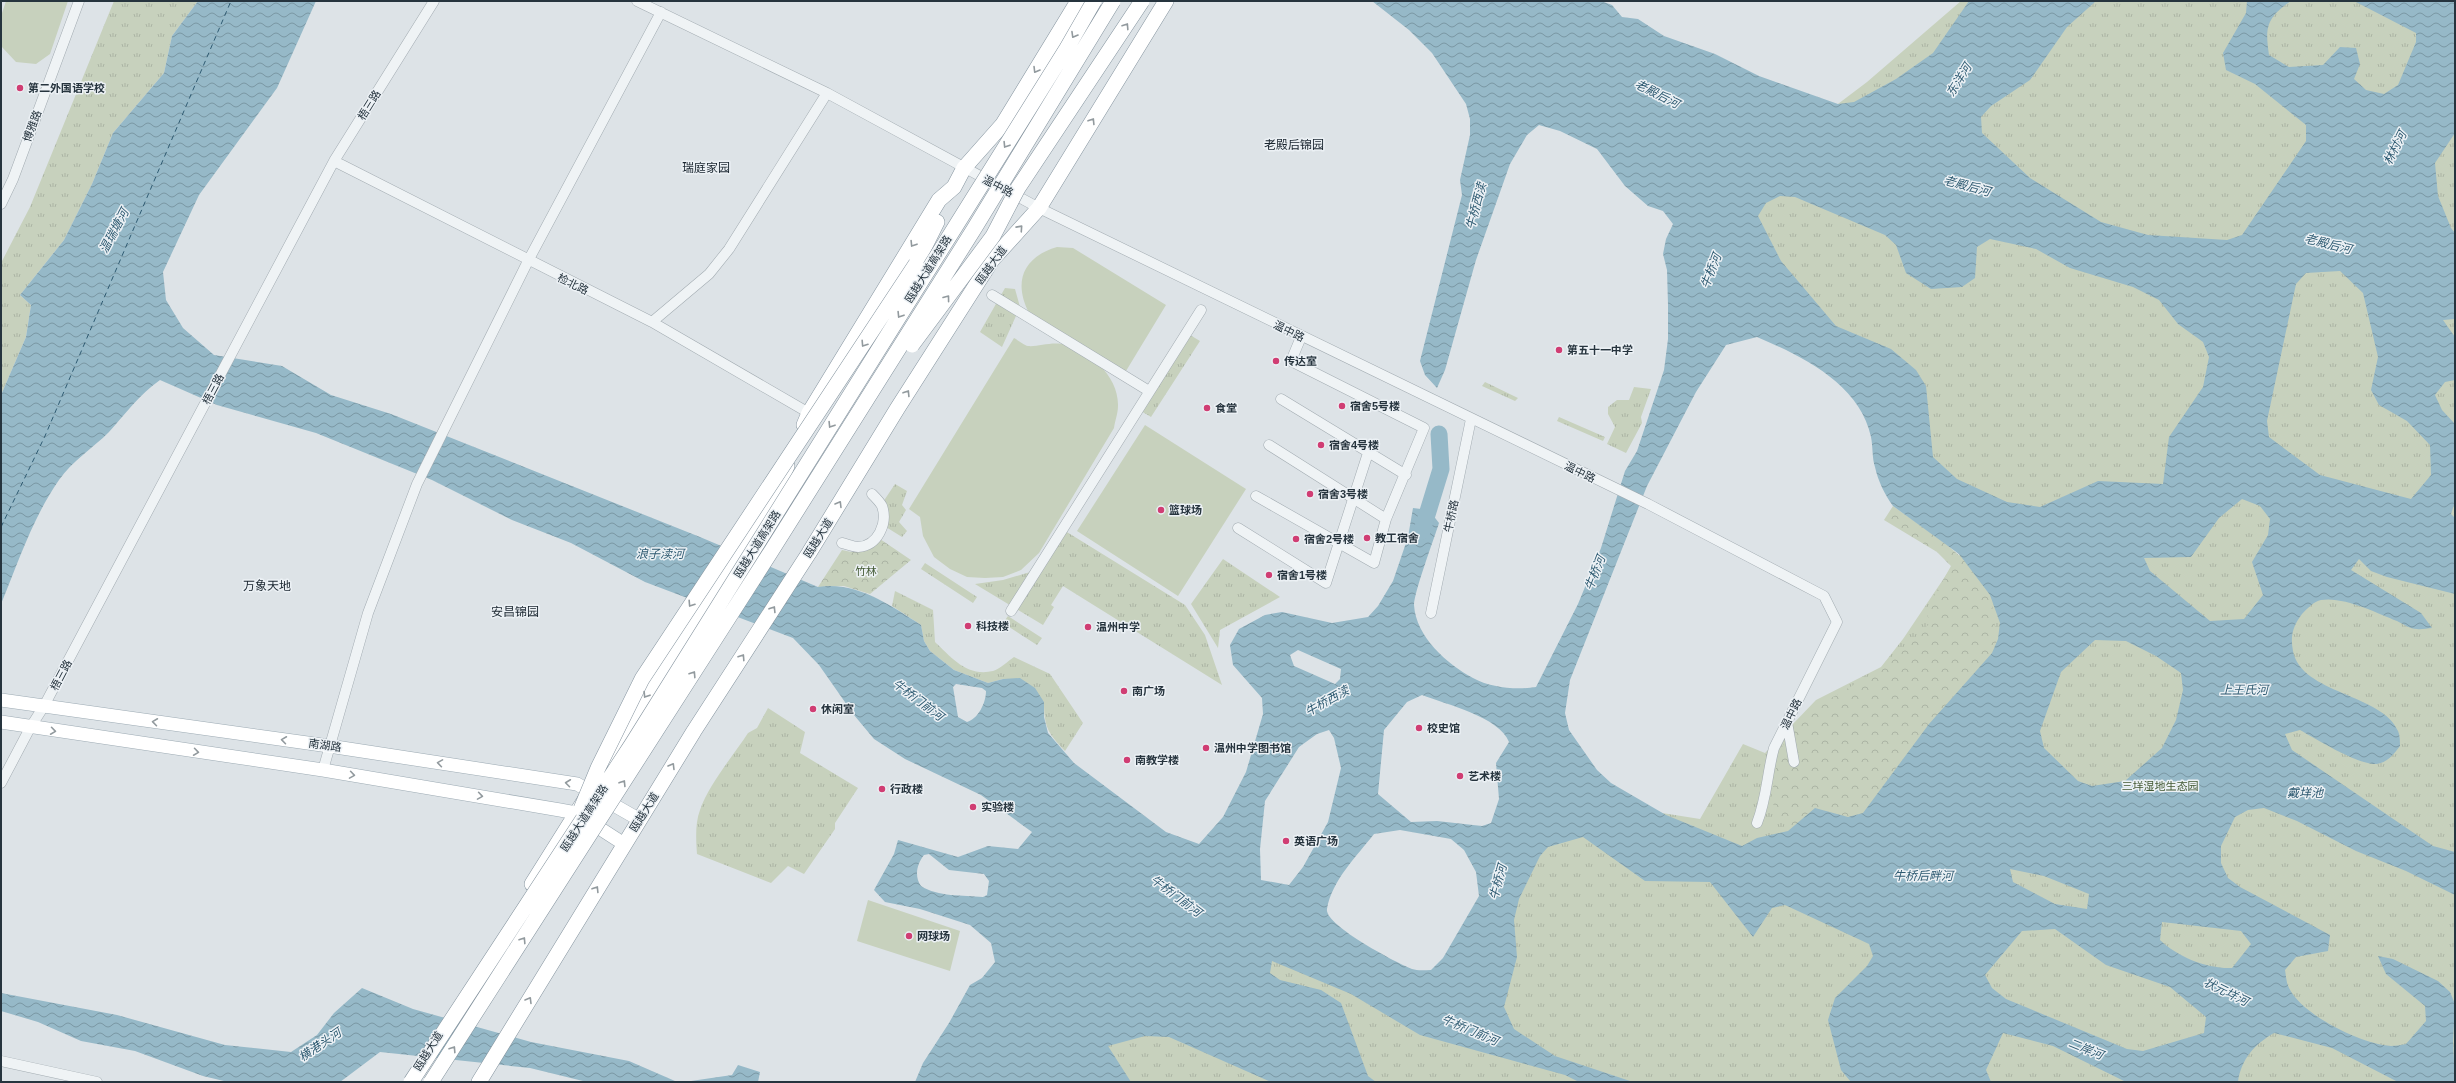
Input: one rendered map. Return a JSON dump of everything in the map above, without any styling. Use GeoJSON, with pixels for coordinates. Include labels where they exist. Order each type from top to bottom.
{"type":"FeatureCollection","features":[{"type":"Feature","properties":{"kind":"highway","name":"瓯越大道"},"geometry":{"type":"LineString","coordinates":[[408,1082],[590,792],[645,697],[776,492],[809,413],[940,200],[954,187],[964,168],[1003,124],[1078,1]]}},
{"type":"Feature","properties":{"kind":"highway","name":"瓯越大道高架路"},"geometry":{"type":"LineString","coordinates":[[411,1082],[569,840],[1012,136],[1094,1]]}},
{"type":"Feature","properties":{"kind":"highway","name":"瓯越大道高架路"},"geometry":{"type":"LineString","coordinates":[[431,1082],[561,882],[978,223],[1113,1]]}},
{"type":"Feature","properties":{"kind":"highway"},"geometry":{"type":"LineString","coordinates":[[862,406],[902,358],[993,236],[1018,188],[1142,1]]}},
{"type":"Feature","properties":{"kind":"highway","name":"瓯越大道"},"geometry":{"type":"LineString","coordinates":[[479,1081],[694,731],[752,642],[992,260],[1039,208],[1166,1]]}},
{"type":"Feature","properties":{"kind":"highway"},"geometry":{"type":"LineString","coordinates":[[569,840],[598,768],[642,679],[916,264],[954,187]]}},
{"type":"Feature","properties":{"kind":"main road","name":"南湖路"},"geometry":{"type":"LineString","coordinates":[[1,700],[329,746],[577,784],[640,820]]}},
{"type":"Feature","properties":{"kind":"main road"},"geometry":{"type":"LineString","coordinates":[[1,722],[30,728],[323,770],[576,813],[624,844]]}},
{"type":"Feature","properties":{"kind":"street","name":"博雅路"},"geometry":{"type":"LineString","coordinates":[[1,204],[13,179],[79,1]]}},
{"type":"Feature","properties":{"kind":"street","name":"梧三路"},"geometry":{"type":"LineString","coordinates":[[1,783],[30,728],[44,706],[334,161],[434,1]]}},
{"type":"Feature","properties":{"kind":"street","name":"温中路"},"geometry":{"type":"LineString","coordinates":[[637,1],[827,93],[1039,208],[1301,337],[1648,504],[1824,596],[1837,622],[1787,722],[1770,761],[1765,804],[1757,823]]}},
{"type":"Feature","properties":{"kind":"street"},"geometry":{"type":"LineString","coordinates":[[323,770],[368,613],[417,484],[445,425],[528,261],[661,12]]}},
{"type":"Feature","properties":{"kind":"street"},"geometry":{"type":"LineString","coordinates":[[652,322],[709,274],[729,249],[827,93]]}},
{"type":"Feature","properties":{"kind":"street","name":"检北路"},"geometry":{"type":"LineString","coordinates":[[334,161],[528,261],[652,322],[809,413]]}},
{"type":"Feature","properties":{"kind":"street"},"geometry":{"type":"LineString","coordinates":[[1,180],[13,179]]}},
{"type":"Feature","properties":{"kind":"street"},"geometry":{"type":"LineString","coordinates":[[992,295],[1149,391]]}},
{"type":"Feature","properties":{"kind":"street"},"geometry":{"type":"LineString","coordinates":[[1011,611],[1201,310]]}},
{"type":"Feature","properties":{"kind":"street"},"geometry":{"type":"LineString","coordinates":[[1256,496],[1374,563],[1386,519],[1424,428],[1291,362],[1301,337]]}},
{"type":"Feature","properties":{"kind":"street"},"geometry":{"type":"LineString","coordinates":[[1281,399],[1368,453],[1406,474]]}},
{"type":"Feature","properties":{"kind":"street","name":"牛桥路"},"geometry":{"type":"LineString","coordinates":[[1431,613],[1471,419]]}},
{"type":"Feature","properties":{"kind":"street"},"geometry":{"type":"LineString","coordinates":[[1269,445],[1386,519]]}},
{"type":"Feature","properties":{"kind":"street"},"geometry":{"type":"LineString","coordinates":[[1238,528],[1326,583],[1368,453]]}},
{"type":"Feature","properties":{"kind":"street"},"geometry":{"type":"LineString","coordinates":[[842,543],[858,547],[872,542],[880,532],[884,522],[881,506],[872,494]]}},
{"type":"Feature","properties":{"kind":"street"},"geometry":{"type":"LineString","coordinates":[[1787,722],[1794,762]]}},
{"type":"Feature","properties":{"kind":"street"},"geometry":{"type":"LineString","coordinates":[[1,1061],[97,1082]]}},
{"type":"Feature","properties":{"kind":"green space"},"geometry":{"type":"Polygon","coordinates":[[[6,1],[68,1],[50,54],[36,64],[16,62],[1,46],[1,16],[6,1]]]}},
{"type":"Feature","properties":{"kind":"green space"},"geometry":{"type":"Polygon","coordinates":[[[114,1],[198,1],[172,36],[164,73],[113,133],[92,184],[64,240],[20,295],[31,305],[26,337],[1,395],[1,263],[30,207],[114,1]]]}},
{"type":"Feature","properties":{"kind":"green space","name":"三垟湿地生态园"},"geometry":{"type":"Polygon","coordinates":[[[1961,1],[2381,1],[2455,34],[2455,1082],[1009,1082],[1126,866],[1450,994],[1530,792],[1700,819],[1743,744],[1765,753],[1816,700],[1881,667],[1903,639],[1973,535],[1704,205],[1867,82],[1961,1]]]}},
{"type":"Feature","properties":{"kind":"green space"},"geometry":{"type":"Polygon","coordinates":[[[1057,247],[1073,248],[1166,305],[1126,371],[1029,313],[1024,302],[1022,291],[1024,272],[1036,257],[1045,251],[1057,247]]]}},
{"type":"Feature","properties":{"kind":"green space"},"geometry":{"type":"Polygon","coordinates":[[[1005,288],[1015,289],[1020,307],[1002,347],[980,332],[1005,288]]]}},
{"type":"Feature","properties":{"kind":"green space"},"geometry":{"type":"Polygon","coordinates":[[[1190,335],[1200,341],[1151,417],[1141,411],[1190,335]]]}},
{"type":"Feature","properties":{"kind":"green space"},"geometry":{"type":"Polygon","coordinates":[[[1014,338],[1028,346],[1062,344],[1072,347],[1092,358],[1108,375],[1113,384],[1117,395],[1117,414],[1114,428],[1039,553],[1021,570],[1003,577],[967,577],[950,569],[934,557],[923,536],[920,517],[909,509],[1014,338]]]}},
{"type":"Feature","properties":{"kind":"green space"},"geometry":{"type":"Polygon","coordinates":[[[1485,382],[1518,398],[1515,401],[1482,386],[1485,382]]]}},
{"type":"Feature","properties":{"kind":"green space"},"geometry":{"type":"Polygon","coordinates":[[[1634,387],[1651,389],[1641,417],[1642,423],[1626,453],[1607,444],[1615,427],[1608,414],[1608,407],[1617,400],[1629,400],[1634,387]]]}},
{"type":"Feature","properties":{"kind":"green space"},"geometry":{"type":"Polygon","coordinates":[[[1559,417],[1605,437],[1603,441],[1557,421],[1559,417]]]}},
{"type":"Feature","properties":{"kind":"green space","name":"篮球场"},"geometry":{"type":"Polygon","coordinates":[[[1145,425],[1246,489],[1178,596],[1077,531],[1145,425]]]}},
{"type":"Feature","properties":{"kind":"green space"},"geometry":{"type":"Polygon","coordinates":[[[895,484],[907,491],[902,505],[906,510],[899,522],[907,531],[902,537],[886,527],[888,514],[883,502],[895,484]]]}},
{"type":"Feature","properties":{"kind":"green space"},"geometry":{"type":"Polygon","coordinates":[[[1893,506],[1946,544],[1959,555],[1981,580],[1991,598],[1998,639],[1992,653],[1929,724],[1863,813],[1848,817],[1815,808],[1788,831],[1771,800],[1777,762],[1784,743],[1798,722],[1814,708],[1888,665],[1931,622],[1925,612],[1951,566],[1937,552],[1884,520],[1893,506]]]}},
{"type":"Feature","properties":{"kind":"green space"},"geometry":{"type":"Polygon","coordinates":[[[1062,529],[1185,605],[1205,635],[1222,685],[1063,586],[1051,605],[1054,607],[1043,625],[975,584],[1003,580],[1037,570],[1062,529]]]}},
{"type":"Feature","properties":{"kind":"green space","name":"竹林"},"geometry":{"type":"Polygon","coordinates":[[[880,539],[911,560],[870,594],[844,586],[818,587],[842,550],[858,552],[868,550],[880,539]]]}},
{"type":"Feature","properties":{"kind":"green space"},"geometry":{"type":"Polygon","coordinates":[[[1223,559],[1280,597],[1220,630],[1218,648],[1191,604],[1223,559]]]}},
{"type":"Feature","properties":{"kind":"green space"},"geometry":{"type":"Polygon","coordinates":[[[925,563],[977,597],[973,603],[921,569],[925,563]]]}},
{"type":"Feature","properties":{"kind":"green space"},"geometry":{"type":"Polygon","coordinates":[[[895,591],[933,610],[935,642],[954,660],[968,669],[984,672],[993,671],[1014,657],[1050,674],[1083,723],[1065,751],[1048,729],[1045,718],[1044,702],[1003,679],[988,683],[954,670],[930,651],[924,641],[921,625],[892,606],[895,591]]]}},
{"type":"Feature","properties":{"kind":"green space"},"geometry":{"type":"Polygon","coordinates":[[[1008,616],[1042,638],[1037,645],[1003,623],[1008,616]]]}},
{"type":"Feature","properties":{"kind":"green space"},"geometry":{"type":"Polygon","coordinates":[[[768,708],[805,732],[800,753],[858,788],[835,823],[835,829],[804,874],[788,866],[771,883],[697,854],[696,837],[698,815],[709,790],[748,733],[757,728],[768,708]]]}},
{"type":"Feature","properties":{"kind":"green space","name":"网球场"},"geometry":{"type":"Polygon","coordinates":[[[868,900],[960,931],[950,971],[857,941],[868,900]]]}},
{"type":"Feature","properties":{"kind":"water"},"geometry":{"type":"Polygon","coordinates":[[[198,1],[316,1],[277,88],[199,195],[163,272],[166,300],[183,328],[214,355],[282,366],[331,395],[391,414],[700,537],[818,587],[832,586],[846,588],[872,596],[921,625],[924,641],[930,651],[954,670],[988,683],[1003,679],[1020,678],[1035,688],[1044,702],[1044,717],[1048,733],[1074,763],[1166,832],[1199,844],[1223,817],[1246,772],[1263,714],[1262,698],[1233,665],[1230,645],[1239,629],[1265,615],[1282,612],[1332,623],[1368,617],[1378,606],[1393,581],[1408,537],[1413,508],[1429,510],[1439,523],[1415,598],[1414,605],[1416,617],[1420,628],[1434,648],[1443,657],[1473,678],[1496,686],[1521,688],[1536,687],[1578,604],[1601,548],[1625,471],[1637,451],[1664,370],[1668,339],[1668,305],[1667,270],[1663,254],[1666,239],[1673,224],[1663,211],[1648,206],[1625,186],[1597,149],[1560,131],[1539,125],[1527,135],[1510,164],[1476,260],[1445,370],[1437,388],[1425,375],[1420,361],[1462,195],[1460,180],[1470,135],[1470,119],[1466,104],[1432,53],[1409,30],[1372,1],[1601,1],[1612,5],[1622,17],[1638,19],[1664,36],[1715,54],[1759,76],[1838,104],[1854,102],[1896,79],[1933,53],[1969,1],[2096,1],[2067,27],[2030,80],[1991,106],[1981,117],[1982,133],[2030,178],[2101,222],[2148,235],[2227,240],[2242,235],[2306,141],[2306,125],[2255,84],[2226,70],[2223,53],[2246,13],[2247,1],[2291,1],[2276,13],[2269,24],[2267,38],[2269,55],[2289,67],[2323,65],[2340,47],[2356,48],[2360,64],[2354,79],[2366,90],[2384,94],[2398,85],[2416,42],[2416,33],[2354,1],[2455,1],[2455,133],[2435,163],[2438,196],[2451,228],[2455,233],[2455,319],[2443,320],[2455,337],[2455,380],[2445,382],[2435,395],[2442,410],[2455,424],[2455,502],[2451,514],[2455,518],[2455,594],[2387,577],[2371,571],[2359,559],[2351,570],[2421,613],[2432,628],[2412,628],[2360,606],[2339,600],[2321,600],[2308,608],[2296,623],[2292,636],[2293,651],[2299,665],[2311,676],[2326,685],[2376,709],[2390,719],[2399,733],[2400,746],[2387,760],[2376,764],[2368,763],[2348,756],[2300,730],[2285,734],[2292,750],[2433,846],[2455,852],[2455,895],[2406,871],[2356,851],[2297,821],[2264,808],[2248,810],[2235,817],[2221,846],[2221,863],[2228,878],[2240,887],[2330,935],[2328,951],[2296,957],[2285,970],[2288,986],[2296,998],[2319,1018],[2364,1040],[2393,1046],[2406,1044],[2426,1021],[2425,1006],[2386,974],[2378,956],[2393,959],[2438,981],[2450,992],[2455,1004],[2453,1042],[2455,1082],[2398,1082],[2332,1048],[2274,1033],[2255,1047],[2250,1053],[2242,1066],[2238,1082],[2126,1082],[2053,1046],[2003,1033],[1986,1070],[1991,1082],[1851,1082],[1841,1070],[1828,1020],[1835,998],[1867,966],[1873,956],[1869,944],[1785,905],[1772,908],[1753,937],[1710,882],[1645,881],[1583,837],[1548,847],[1540,856],[1519,899],[1514,920],[1517,957],[1504,1007],[1514,1029],[1555,1056],[1633,1082],[1579,1082],[1565,1075],[1420,1035],[1351,994],[1272,961],[1270,973],[1280,980],[1321,990],[1341,1003],[1368,1076],[1376,1082],[1271,1082],[1169,1037],[1145,1036],[1108,1046],[1131,1082],[915,1082],[923,1063],[949,1023],[970,985],[982,978],[995,962],[991,943],[970,925],[920,909],[885,902],[874,890],[894,854],[898,840],[958,857],[988,846],[1018,849],[1032,832],[981,795],[905,759],[874,739],[854,715],[819,665],[793,638],[645,582],[571,543],[512,520],[432,480],[316,433],[217,405],[160,380],[139,398],[109,432],[76,461],[59,480],[41,509],[1,604],[1,395],[26,337],[31,305],[20,295],[64,240],[92,184],[113,133],[164,73],[172,36],[198,1]],[[1780,196],[1766,203],[1758,216],[1781,261],[1836,326],[1891,349],[1916,370],[1926,386],[1933,457],[1957,479],[2007,502],[2040,507],[2098,481],[2163,484],[2169,437],[2203,387],[2209,357],[2203,342],[2178,324],[2159,300],[2133,287],[2070,268],[2036,249],[1990,239],[1977,247],[1975,278],[1962,287],[1931,289],[1906,273],[1896,245],[1885,235],[1795,197],[1780,196]],[[2340,271],[2306,273],[2296,284],[2267,421],[2269,437],[2320,475],[2411,499],[2431,475],[2430,445],[2407,421],[2379,405],[2371,390],[2378,357],[2363,293],[2340,271]],[[1757,337],[1726,345],[1696,392],[1647,486],[1570,680],[1565,713],[1569,730],[1597,770],[1611,783],[1666,815],[1742,846],[1757,838],[1788,831],[1815,808],[1848,817],[1863,813],[1929,724],[1992,653],[1998,639],[2000,623],[1990,595],[1959,554],[1893,506],[1878,477],[1873,460],[1871,437],[1865,418],[1855,402],[1842,387],[1827,374],[1792,353],[1757,337]],[[2242,499],[2219,518],[2191,557],[2144,558],[2150,571],[2210,621],[2244,619],[2263,595],[2252,562],[2268,535],[2270,519],[2260,506],[2242,499]],[[2095,640],[2061,672],[2040,731],[2044,748],[2078,781],[2092,786],[2125,781],[2162,748],[2176,720],[2183,690],[2181,673],[2156,656],[2126,641],[2095,640]],[[1298,650],[1290,655],[1294,666],[1335,684],[1340,679],[1341,669],[1298,650]],[[956,684],[953,687],[958,717],[967,722],[975,718],[981,710],[985,700],[986,691],[982,688],[956,684]],[[1422,695],[1407,702],[1384,730],[1378,794],[1411,822],[1437,821],[1482,826],[1491,823],[1499,799],[1496,763],[1509,742],[1504,733],[1495,725],[1484,719],[1471,712],[1422,695]],[[1329,730],[1317,734],[1299,747],[1265,801],[1260,849],[1261,880],[1289,885],[1303,867],[1328,822],[1341,768],[1334,738],[1329,730]],[[1400,830],[1374,834],[1346,869],[1334,888],[1330,898],[1327,909],[1329,916],[1337,924],[1363,943],[1412,969],[1431,970],[1443,958],[1479,896],[1476,872],[1464,850],[1451,839],[1400,830]],[[929,854],[924,855],[917,870],[919,882],[921,886],[928,890],[951,895],[983,897],[987,895],[989,881],[984,874],[949,870],[929,854]],[[2010,869],[2013,882],[2055,904],[2087,909],[2089,894],[2044,876],[2010,869]],[[2162,922],[2160,940],[2175,952],[2203,964],[2222,968],[2232,968],[2251,944],[2241,931],[2162,922]],[[2055,929],[2022,931],[1985,975],[1992,988],[2006,999],[2127,1049],[2143,1051],[2204,1033],[2206,1017],[2170,987],[2106,965],[2055,929]]]}},
{"type":"Feature","properties":{"kind":"water","name":"横港头河"},"geometry":{"type":"Polygon","coordinates":[[[362,988],[413,1009],[531,1042],[629,1061],[675,1081],[691,1081],[732,1075],[738,1065],[760,1072],[758,1082],[587,1082],[530,1068],[380,1052],[340,1082],[228,1082],[203,1076],[135,1051],[81,1041],[38,1022],[1,1011],[1,993],[117,1015],[225,1045],[291,1052],[317,1035],[334,1013],[362,988]]]}},
{"type":"Feature","properties":{"kind":"waterway","name":"牛桥西渎"},"geometry":{"type":"LineString","coordinates":[[1422,531],[1441,469],[1439,434]]}},
{"type":"Feature","properties":{"kind":"ferry route"},"geometry":{"type":"LineString","coordinates":[[1,527],[45,436],[231,1]]}},
{"type":"Feature","properties":{"kind":"place","name":"第二外国语学校"},"geometry":{"type":"Point","coordinates":[20,88]}},
{"type":"Feature","properties":{"kind":"place","name":"第五十一中学"},"geometry":{"type":"Point","coordinates":[1559,350]}},
{"type":"Feature","properties":{"kind":"place","name":"传达室"},"geometry":{"type":"Point","coordinates":[1276,361]}},
{"type":"Feature","properties":{"kind":"place","name":"宿舍5号楼"},"geometry":{"type":"Point","coordinates":[1342,406]}},
{"type":"Feature","properties":{"kind":"place","name":"食堂"},"geometry":{"type":"Point","coordinates":[1207,408]}},
{"type":"Feature","properties":{"kind":"place","name":"宿舍4号楼"},"geometry":{"type":"Point","coordinates":[1321,445]}},
{"type":"Feature","properties":{"kind":"place","name":"宿舍3号楼"},"geometry":{"type":"Point","coordinates":[1310,494]}},
{"type":"Feature","properties":{"kind":"place","name":"篮球场"},"geometry":{"type":"Point","coordinates":[1161,510]}},
{"type":"Feature","properties":{"kind":"place","name":"教工宿舍"},"geometry":{"type":"Point","coordinates":[1367,538]}},
{"type":"Feature","properties":{"kind":"place","name":"宿舍2号楼"},"geometry":{"type":"Point","coordinates":[1296,539]}},
{"type":"Feature","properties":{"kind":"place","name":"宿舍1号楼"},"geometry":{"type":"Point","coordinates":[1269,575]}},
{"type":"Feature","properties":{"kind":"place","name":"科技楼"},"geometry":{"type":"Point","coordinates":[968,626]}},
{"type":"Feature","properties":{"kind":"place","name":"温州中学"},"geometry":{"type":"Point","coordinates":[1088,627]}},
{"type":"Feature","properties":{"kind":"place","name":"南广场"},"geometry":{"type":"Point","coordinates":[1124,691]}},
{"type":"Feature","properties":{"kind":"place","name":"休闲室"},"geometry":{"type":"Point","coordinates":[813,709]}},
{"type":"Feature","properties":{"kind":"place","name":"校史馆"},"geometry":{"type":"Point","coordinates":[1419,728]}},
{"type":"Feature","properties":{"kind":"place","name":"温州中学图书馆"},"geometry":{"type":"Point","coordinates":[1206,748]}},
{"type":"Feature","properties":{"kind":"place","name":"南教学楼"},"geometry":{"type":"Point","coordinates":[1127,760]}},
{"type":"Feature","properties":{"kind":"place","name":"艺术楼"},"geometry":{"type":"Point","coordinates":[1460,776]}},
{"type":"Feature","properties":{"kind":"place","name":"行政楼"},"geometry":{"type":"Point","coordinates":[882,789]}},
{"type":"Feature","properties":{"kind":"place","name":"实验楼"},"geometry":{"type":"Point","coordinates":[973,807]}},
{"type":"Feature","properties":{"kind":"place","name":"英语广场"},"geometry":{"type":"Point","coordinates":[1286,841]}},
{"type":"Feature","properties":{"kind":"place","name":"网球场"},"geometry":{"type":"Point","coordinates":[909,936]}},
{"type":"Feature","properties":{"kind":"district","name":"老殿后锦园"},"geometry":{"type":"Point","coordinates":[1294,145]}},
{"type":"Feature","properties":{"kind":"district","name":"瑞庭家园"},"geometry":{"type":"Point","coordinates":[706,168]}},
{"type":"Feature","properties":{"kind":"district","name":"万象天地"},"geometry":{"type":"Point","coordinates":[267,586]}},
{"type":"Feature","properties":{"kind":"district","name":"安昌锦园"},"geometry":{"type":"Point","coordinates":[515,612]}},
{"type":"Feature","properties":{"kind":"water label","name":"东洋河"},"geometry":{"type":"Point","coordinates":[1959,80]}},
{"type":"Feature","properties":{"kind":"water label","name":"老殿后河"},"geometry":{"type":"Point","coordinates":[1657,94]}},
{"type":"Feature","properties":{"kind":"water label","name":"林村河"},"geometry":{"type":"Point","coordinates":[2395,148]}},
{"type":"Feature","properties":{"kind":"water label","name":"老殿后河"},"geometry":{"type":"Point","coordinates":[1967,186]}},
{"type":"Feature","properties":{"kind":"water label","name":"温瑞塘河"},"geometry":{"type":"Point","coordinates":[114,231]}},
{"type":"Feature","properties":{"kind":"water label","name":"老殿后河"},"geometry":{"type":"Point","coordinates":[2328,244]}},
{"type":"Feature","properties":{"kind":"water label","name":"牛桥河"},"geometry":{"type":"Point","coordinates":[1711,271]}},
{"type":"Feature","properties":{"kind":"water label","name":"浪子渎河"},"geometry":{"type":"Point","coordinates":[660,554]}},
{"type":"Feature","properties":{"kind":"water label","name":"牛桥河"},"geometry":{"type":"Point","coordinates":[1595,573]}},
{"type":"Feature","properties":{"kind":"water label","name":"上王氏河"},"geometry":{"type":"Point","coordinates":[2244,690]}},
{"type":"Feature","properties":{"kind":"water label","name":"牛桥门前河"},"geometry":{"type":"Point","coordinates":[918,700]}},
{"type":"Feature","properties":{"kind":"water label","name":"戴垟池"},"geometry":{"type":"Point","coordinates":[2305,793]}},
{"type":"Feature","properties":{"kind":"water label","name":"牛桥后畔河"},"geometry":{"type":"Point","coordinates":[1923,876]}},
{"type":"Feature","properties":{"kind":"water label","name":"牛桥河"},"geometry":{"type":"Point","coordinates":[1498,882]}},
{"type":"Feature","properties":{"kind":"water label","name":"牛桥门前河"},"geometry":{"type":"Point","coordinates":[1176,896]}},
{"type":"Feature","properties":{"kind":"water label","name":"状元垟河"},"geometry":{"type":"Point","coordinates":[2226,992]}},
{"type":"Feature","properties":{"kind":"water label","name":"牛桥门前河"},"geometry":{"type":"Point","coordinates":[1470,1030]}},
{"type":"Feature","properties":{"kind":"water label","name":"二岸河"},"geometry":{"type":"Point","coordinates":[2086,1049]}}]}
